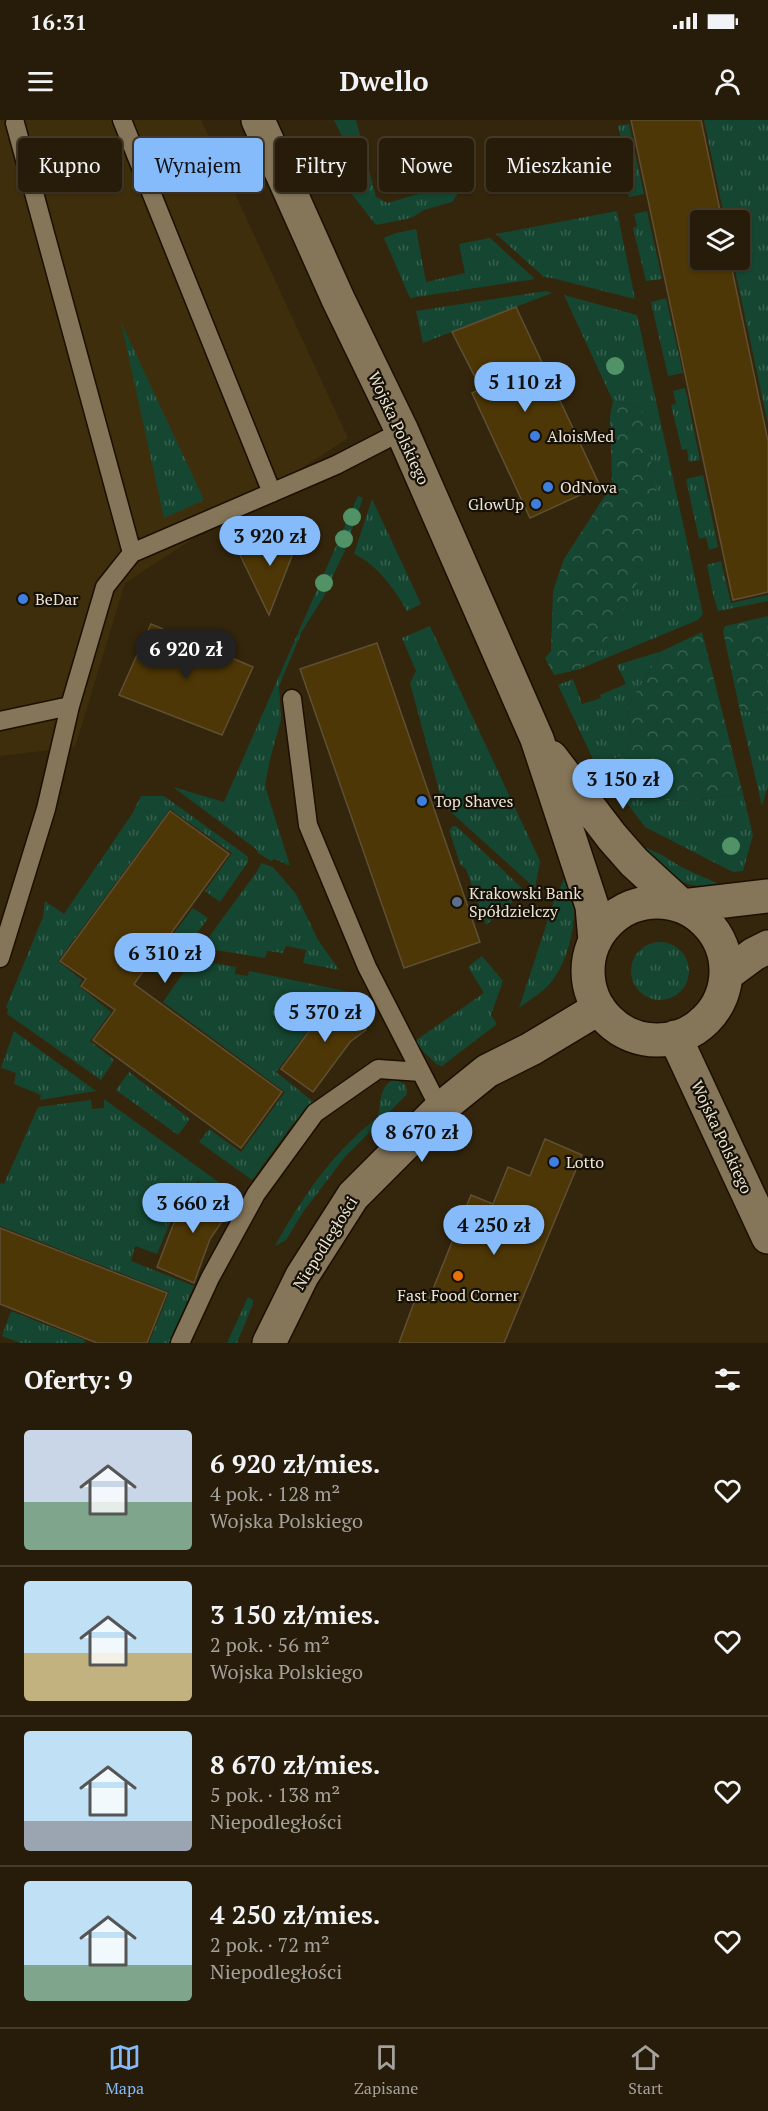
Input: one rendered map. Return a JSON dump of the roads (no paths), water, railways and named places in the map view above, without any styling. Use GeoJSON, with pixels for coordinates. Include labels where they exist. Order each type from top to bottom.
{"type":"FeatureCollection","features":[{"type":"Feature","properties":{"kind":"street","name":"Wojska Polskiego"},"geometry":{"type":"LineString","coordinates":[[258,120],[338,299],[402,431],[537,739],[592,906],[595,941]]}},
{"type":"Feature","properties":{"kind":"street","name":"Wojska Polskiego"},"geometry":{"type":"LineString","coordinates":[[537,739],[612,837],[634,862],[682,906]]}},
{"type":"Feature","properties":{"kind":"street"},"geometry":{"type":"LineString","coordinates":[[682,906],[768,896]]}},
{"type":"Feature","properties":{"kind":"street"},"geometry":{"type":"LineString","coordinates":[[647,902],[665,902],[682,906],[697,914],[720,940],[727,974],[722,995],[711,1014],[695,1029],[675,1037],[654,1040],[633,1035],[614,1025],[599,1008],[591,991],[588,970],[591,951],[599,932],[613,918],[630,907],[647,902]]}},
{"type":"Feature","properties":{"kind":"street"},"geometry":{"type":"LineString","coordinates":[[727,974],[754,954],[768,947]]}},
{"type":"Feature","properties":{"kind":"street","name":"Niepodległości"},"geometry":{"type":"LineString","coordinates":[[269,1343],[302,1275],[353,1196],[440,1109],[487,1071],[531,1049],[599,1008]]}},
{"type":"Feature","properties":{"kind":"street","name":"Wojska Polskiego"},"geometry":{"type":"LineString","coordinates":[[675,1037],[768,1237]]}},
{"type":"Feature","properties":{"kind":"lane"},"geometry":{"type":"LineString","coordinates":[[122,120],[272,493]]}},
{"type":"Feature","properties":{"kind":"lane"},"geometry":{"type":"LineString","coordinates":[[13,123],[132,552]]}},
{"type":"Feature","properties":{"kind":"lane"},"geometry":{"type":"LineString","coordinates":[[0,958],[46,808],[70,706],[105,587],[132,552],[336,465],[402,431]]}},
{"type":"Feature","properties":{"kind":"lane"},"geometry":{"type":"LineString","coordinates":[[292,699],[308,825],[368,967],[440,1109]]}},
{"type":"Feature","properties":{"kind":"lane"},"geometry":{"type":"LineString","coordinates":[[0,721],[70,706]]}},
{"type":"Feature","properties":{"kind":"lane"},"geometry":{"type":"LineString","coordinates":[[180,1343],[210,1278],[256,1194],[315,1113],[378,1069],[421,1072]]}},
{"type":"Feature","properties":{"kind":"place","name":"AloisMed"},"geometry":{"type":"Point","coordinates":[535,436]}},
{"type":"Feature","properties":{"kind":"place","name":"OdNova"},"geometry":{"type":"Point","coordinates":[548,487]}},
{"type":"Feature","properties":{"kind":"place","name":"GlowUp"},"geometry":{"type":"Point","coordinates":[536,504]}},
{"type":"Feature","properties":{"kind":"place","name":"BeDar"},"geometry":{"type":"Point","coordinates":[23,599]}},
{"type":"Feature","properties":{"kind":"place","name":"Top Shaves"},"geometry":{"type":"Point","coordinates":[422,801]}},
{"type":"Feature","properties":{"kind":"place","name":"Krakowski Bank Spółdzielczy"},"geometry":{"type":"Point","coordinates":[457,902]}},
{"type":"Feature","properties":{"kind":"place","name":"Lotto"},"geometry":{"type":"Point","coordinates":[554,1162]}},
{"type":"Feature","properties":{"kind":"place","name":"Fast Food Corner"},"geometry":{"type":"Point","coordinates":[458,1276]}}]}
